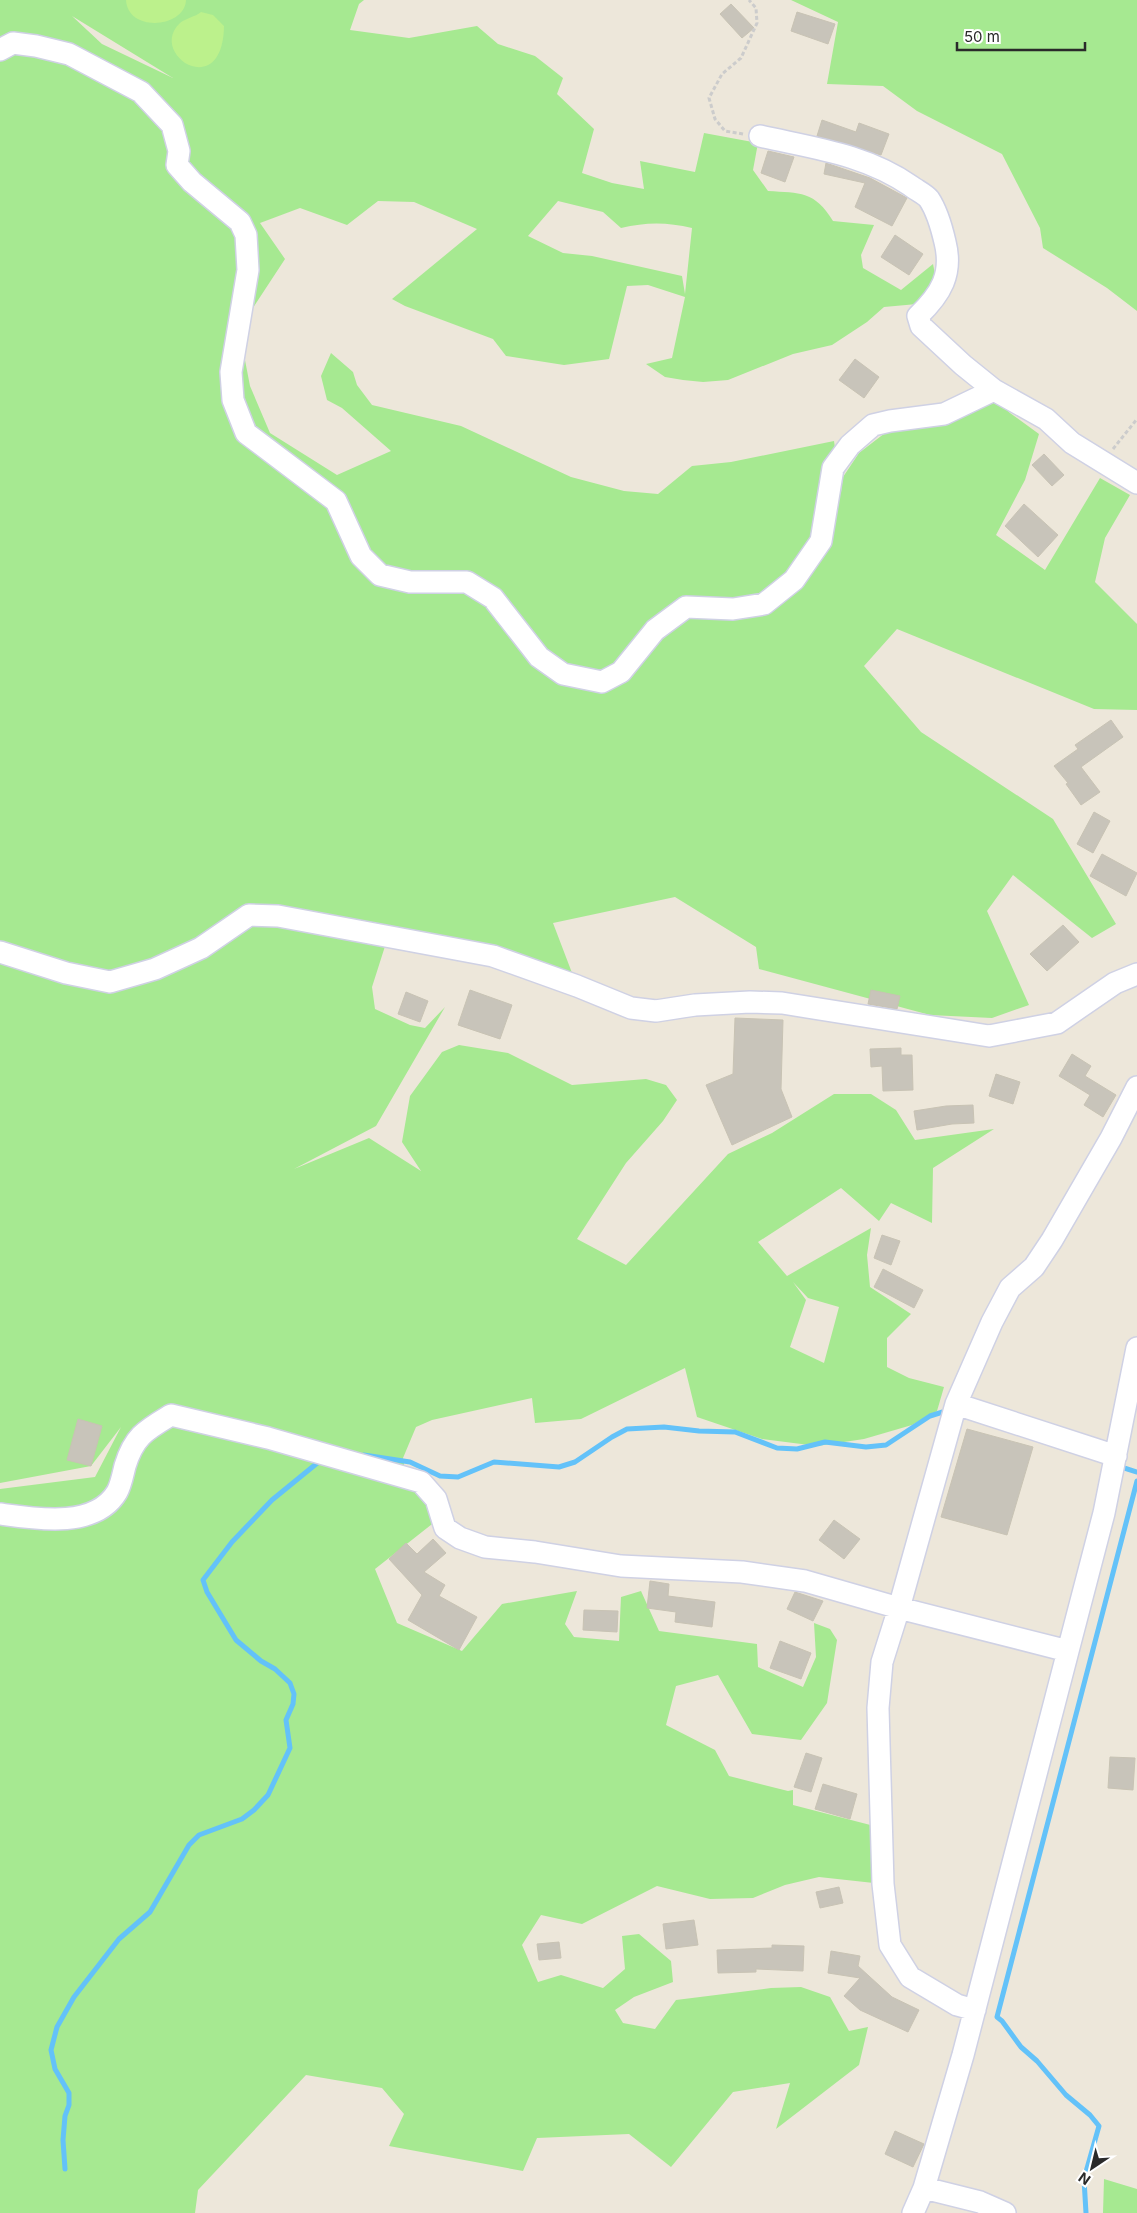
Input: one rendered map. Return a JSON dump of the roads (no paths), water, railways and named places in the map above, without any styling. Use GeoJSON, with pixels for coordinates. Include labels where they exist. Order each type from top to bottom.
{"type":"FeatureCollection","features":[{"type":"Feature","properties":{"kind":"street"},"geometry":{"type":"LineString","coordinates":[[0,50],[13,43],[69,54],[140,92],[172,125],[179,151],[176,165],[192,182],[240,222],[246,235],[248,270],[231,372],[232,400],[246,433],[336,501],[361,556],[380,575],[410,582],[467,582],[493,598],[539,657],[563,674],[602,682],[621,672],[655,630],[686,607],[733,609],[764,604],[794,580],[821,541],[833,468],[850,445],[873,425],[944,414],[994,390]]}},
{"type":"Feature","properties":{"kind":"street"},"geometry":{"type":"LineString","coordinates":[[760,136],[857,158],[893,173],[929,198],[943,233],[948,255],[947,275],[932,303],[918,316],[921,326],[963,365],[994,390],[1046,419],[1072,443],[1137,483]]}},
{"type":"Feature","properties":{"kind":"street"},"geometry":{"type":"LineString","coordinates":[[0,952],[66,973],[110,982],[155,969],[202,948],[249,915],[278,916],[493,956],[577,986],[631,1008],[656,1011],[695,1005],[750,1002],[782,1003],[989,1036],[1057,1024],[1115,983],[1137,974]]}},
{"type":"Feature","properties":{"kind":"street"},"geometry":{"type":"LineString","coordinates":[[975,2010],[957,2004],[910,1977],[890,1945],[883,1884],[878,1708],[882,1662],[956,1404],[992,1322],[1010,1288],[1034,1267],[1052,1240],[1111,1138],[1137,1087]]}},
{"type":"Feature","properties":{"kind":"street"},"geometry":{"type":"LineString","coordinates":[[913,2213],[924,2188],[975,2010],[1068,1652],[1116,1456],[1137,1348]]}},
{"type":"Feature","properties":{"kind":"street"},"geometry":{"type":"LineString","coordinates":[[956,1404],[1116,1456]]}},
{"type":"Feature","properties":{"kind":"street"},"geometry":{"type":"LineString","coordinates":[[0,1514],[30,1518],[71,1517],[97,1511],[117,1492],[130,1448],[134,1442],[143,1431],[171,1415],[268,1438],[421,1482],[436,1499],[445,1528],[460,1538],[485,1547],[535,1552],[621,1566],[742,1572],[804,1581],[1068,1652]]}},
{"type":"Feature","properties":{"kind":"street"},"geometry":{"type":"LineString","coordinates":[[924,2188],[980,2202],[1005,2213]]}},
{"type":"Feature","properties":{"kind":"waterway"},"geometry":{"type":"LineString","coordinates":[[364,1455],[410,1462],[440,1476],[458,1477],[494,1462],[559,1467],[575,1462],[627,1429],[664,1427],[699,1431],[735,1432],[777,1448],[797,1449],[825,1442],[866,1447],[886,1445],[930,1416],[949,1410]]}},
{"type":"Feature","properties":{"kind":"waterway"},"geometry":{"type":"LineString","coordinates":[[65,2169],[63,2140],[65,2116],[69,2105],[69,2093],[55,2069],[51,2050],[57,2027],[74,1997],[119,1939],[150,1912],[189,1845],[199,1835],[242,1819],[254,1810],[268,1795],[290,1748],[286,1720],[293,1704],[294,1694],[290,1683],[275,1669],[261,1661],[236,1640],[207,1592],[203,1580],[232,1542],[272,1500],[321,1460]]}},
{"type":"Feature","properties":{"kind":"waterway"},"geometry":{"type":"LineString","coordinates":[[1118,1466],[1137,1472]]}},
{"type":"Feature","properties":{"kind":"waterway"},"geometry":{"type":"LineString","coordinates":[[1086,2213],[1084,2179],[1099,2126],[1090,2115],[1066,2095],[1037,2061],[1021,2047],[997,2017],[1137,1481]]}}]}
